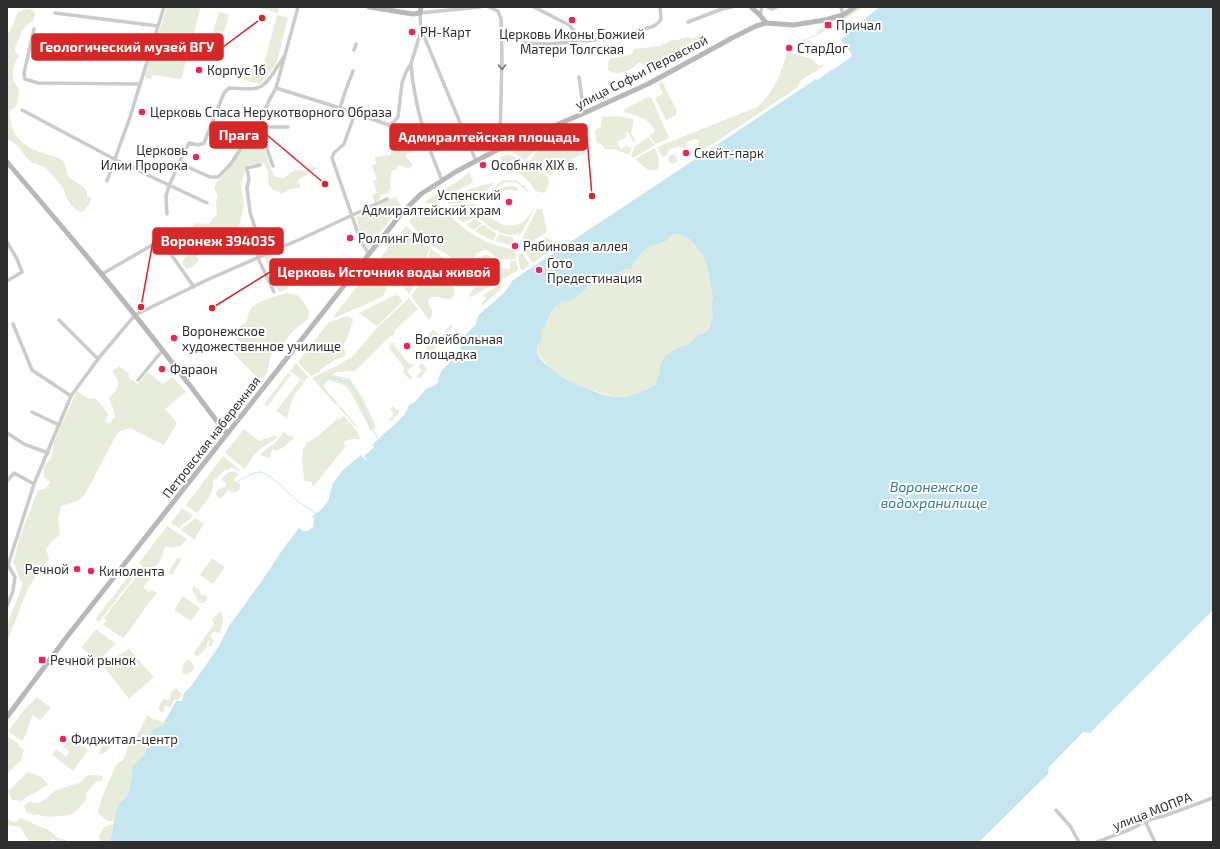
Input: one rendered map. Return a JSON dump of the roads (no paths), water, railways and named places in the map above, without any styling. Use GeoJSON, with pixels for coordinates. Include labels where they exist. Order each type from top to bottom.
{"type":"FeatureCollection","features":[{"type":"Feature","properties":{"kind":"main road"},"geometry":{"type":"LineString","coordinates":[[369,7],[413,14],[420,14],[421,7]]}},
{"type":"Feature","properties":{"kind":"main road"},"geometry":{"type":"LineString","coordinates":[[751,7],[760,14],[766,23]]}},
{"type":"Feature","properties":{"kind":"main road","name":"улица Софьи Перовской"},"geometry":{"type":"LineString","coordinates":[[442,180],[501,148],[648,84],[756,26],[766,23],[793,25],[825,20],[843,15],[855,7]]}},
{"type":"Feature","properties":{"kind":"main road"},"geometry":{"type":"LineString","coordinates":[[7,162],[102,274],[163,350],[227,434]]}},
{"type":"Feature","properties":{"kind":"main road","name":"Петровская набережная"},"geometry":{"type":"LineString","coordinates":[[7,717],[66,638],[369,254],[410,204],[421,194],[442,180]]}},
{"type":"Feature","properties":{"kind":"street"},"geometry":{"type":"LineString","coordinates":[[107,181],[116,160],[164,7]]}},
{"type":"Feature","properties":{"kind":"street"},"geometry":{"type":"LineString","coordinates":[[273,166],[267,150],[261,122],[269,100],[276,88],[298,7]]}},
{"type":"Feature","properties":{"kind":"street"},"geometry":{"type":"LineString","coordinates":[[276,88],[389,125],[398,117],[402,83],[411,64],[421,31],[420,14],[480,7]]}},
{"type":"Feature","properties":{"kind":"street"},"geometry":{"type":"LineString","coordinates":[[489,7],[498,11],[501,19],[501,148]]}},
{"type":"Feature","properties":{"kind":"street"},"geometry":{"type":"LineString","coordinates":[[534,7],[569,26],[575,32],[579,40]]}},
{"type":"Feature","properties":{"kind":"street"},"geometry":{"type":"LineString","coordinates":[[524,43],[546,44],[618,37],[654,26],[661,19],[660,7]]}},
{"type":"Feature","properties":{"kind":"street"},"geometry":{"type":"LineString","coordinates":[[688,22],[722,9],[732,7]]}},
{"type":"Feature","properties":{"kind":"street"},"geometry":{"type":"LineString","coordinates":[[760,14],[762,7]]}},
{"type":"Feature","properties":{"kind":"street"},"geometry":{"type":"LineString","coordinates":[[767,7],[772,9],[777,7]]}},
{"type":"Feature","properties":{"kind":"street"},"geometry":{"type":"LineString","coordinates":[[841,7],[843,15]]}},
{"type":"Feature","properties":{"kind":"street"},"geometry":{"type":"LineString","coordinates":[[55,13],[158,26]]}},
{"type":"Feature","properties":{"kind":"street"},"geometry":{"type":"LineString","coordinates":[[34,29],[24,73],[25,79],[38,83],[140,84]]}},
{"type":"Feature","properties":{"kind":"street"},"geometry":{"type":"LineString","coordinates":[[421,31],[476,161]]}},
{"type":"Feature","properties":{"kind":"street"},"geometry":{"type":"LineString","coordinates":[[354,50],[356,44]]}},
{"type":"Feature","properties":{"kind":"street"},"geometry":{"type":"LineString","coordinates":[[167,214],[166,196],[179,163],[189,143],[198,145],[204,143],[224,93],[229,88],[258,88],[263,86],[285,55]]}},
{"type":"Feature","properties":{"kind":"street"},"geometry":{"type":"LineString","coordinates":[[411,64],[412,83],[426,140],[442,180]]}},
{"type":"Feature","properties":{"kind":"street"},"geometry":{"type":"LineString","coordinates":[[340,108],[353,71]]}},
{"type":"Feature","properties":{"kind":"street"},"geometry":{"type":"LineString","coordinates":[[580,77],[582,98],[580,106],[582,114]]}},
{"type":"Feature","properties":{"kind":"street"},"geometry":{"type":"LineString","coordinates":[[22,110],[116,160],[207,203]]}},
{"type":"Feature","properties":{"kind":"street"},"geometry":{"type":"LineString","coordinates":[[355,113],[344,144],[334,153],[332,158],[361,242],[369,254]]}},
{"type":"Feature","properties":{"kind":"street"},"geometry":{"type":"LineString","coordinates":[[179,163],[210,177],[218,177],[230,164],[257,124],[261,122]]}},
{"type":"Feature","properties":{"kind":"street"},"geometry":{"type":"LineString","coordinates":[[262,127],[288,126]]}},
{"type":"Feature","properties":{"kind":"street"},"geometry":{"type":"LineString","coordinates":[[260,165],[247,168],[249,179],[246,188],[250,212],[256,231],[258,258],[274,292]]}},
{"type":"Feature","properties":{"kind":"street"},"geometry":{"type":"LineString","coordinates":[[7,606],[13,591],[15,577],[8,565],[34,484],[71,396],[98,359],[135,315],[194,286],[353,216],[387,199]]}},
{"type":"Feature","properties":{"kind":"street"},"geometry":{"type":"LineString","coordinates":[[102,274],[161,240],[194,286]]}},
{"type":"Feature","properties":{"kind":"street"},"geometry":{"type":"LineString","coordinates":[[7,242],[17,259],[22,272],[7,281]]}},
{"type":"Feature","properties":{"kind":"street"},"geometry":{"type":"LineString","coordinates":[[59,320],[98,359]]}},
{"type":"Feature","properties":{"kind":"street"},"geometry":{"type":"LineString","coordinates":[[13,324],[32,370],[71,396]]}},
{"type":"Feature","properties":{"kind":"street"},"geometry":{"type":"LineString","coordinates":[[138,380],[163,350]]}},
{"type":"Feature","properties":{"kind":"street"},"geometry":{"type":"LineString","coordinates":[[32,412],[59,425]]}},
{"type":"Feature","properties":{"kind":"street"},"geometry":{"type":"LineString","coordinates":[[7,433],[24,444],[48,453]]}},
{"type":"Feature","properties":{"kind":"street"},"geometry":{"type":"LineString","coordinates":[[7,481],[14,473],[34,484]]}},
{"type":"Feature","properties":{"kind":"street","name":"улица МОПРА"},"geometry":{"type":"LineString","coordinates":[[1097,842],[1131,829],[1145,821],[1164,816],[1213,798]]}},
{"type":"Feature","properties":{"kind":"street"},"geometry":{"type":"LineString","coordinates":[[1056,810],[1070,826],[1079,842]]}},
{"type":"Feature","properties":{"kind":"street"},"geometry":{"type":"LineString","coordinates":[[1145,821],[1155,842]]}},
{"type":"Feature","properties":{"kind":"water","name":"Воронежское водохранилище"},"geometry":{"type":"Polygon","coordinates":[[[879,7],[1213,7],[1213,610],[1090,733],[1083,732],[1049,767],[1048,774],[979,842],[110,842],[117,806],[128,795],[132,776],[132,766],[145,754],[148,739],[154,729],[162,726],[176,701],[182,701],[184,693],[192,685],[219,646],[229,626],[302,524],[322,509],[328,501],[333,483],[343,470],[361,455],[368,461],[364,456],[374,447],[372,445],[405,414],[409,405],[417,400],[426,389],[438,382],[442,370],[461,351],[460,346],[463,337],[476,324],[478,316],[505,292],[513,280],[851,57],[852,55],[841,40],[879,7]],[[677,234],[670,236],[667,241],[654,245],[645,250],[638,257],[631,269],[626,269],[615,275],[607,276],[592,284],[574,299],[567,302],[562,301],[555,306],[545,327],[541,329],[542,338],[537,352],[543,362],[574,383],[609,396],[618,397],[633,395],[655,385],[659,374],[660,365],[666,355],[679,347],[689,344],[695,337],[708,331],[713,317],[711,306],[713,298],[706,261],[691,240],[677,234]]]}},
{"type":"Feature","properties":{"kind":"waterway"},"geometry":{"type":"LineString","coordinates":[[321,384],[329,377],[350,383],[360,401],[370,425],[379,440]]}},
{"type":"Feature","properties":{"kind":"waterway"},"geometry":{"type":"LineString","coordinates":[[234,484],[253,474],[259,472],[263,473],[279,484],[298,502],[317,514]]}},
{"type":"Feature","properties":{"kind":"place","name":"Геологический музей ВГУ"},"geometry":{"type":"Point","coordinates":[262,18]}},
{"type":"Feature","properties":{"kind":"place","name":"Церковь Иконы Божией Матери Толгская"},"geometry":{"type":"Point","coordinates":[572,20]}},
{"type":"Feature","properties":{"kind":"place","name":"Причал"},"geometry":{"type":"Point","coordinates":[828,25]}},
{"type":"Feature","properties":{"kind":"place","name":"РН-Карт"},"geometry":{"type":"Point","coordinates":[412,32]}},
{"type":"Feature","properties":{"kind":"place","name":"СтарДог"},"geometry":{"type":"Point","coordinates":[789,48]}},
{"type":"Feature","properties":{"kind":"place","name":"Корпус 1б"},"geometry":{"type":"Point","coordinates":[199,70]}},
{"type":"Feature","properties":{"kind":"place","name":"Церковь Спаса Нерукотворного Образа"},"geometry":{"type":"Point","coordinates":[142,112]}},
{"type":"Feature","properties":{"kind":"place","name":"Скейт-парк"},"geometry":{"type":"Point","coordinates":[686,153]}},
{"type":"Feature","properties":{"kind":"place","name":"Церковь Илии Пророка"},"geometry":{"type":"Point","coordinates":[196,157]}},
{"type":"Feature","properties":{"kind":"place","name":"Особняк XIX в."},"geometry":{"type":"Point","coordinates":[483,165]}},
{"type":"Feature","properties":{"kind":"place","name":"Прага"},"geometry":{"type":"Point","coordinates":[325,184]}},
{"type":"Feature","properties":{"kind":"place","name":"Адмиралтейская площадь"},"geometry":{"type":"Point","coordinates":[592,196]}},
{"type":"Feature","properties":{"kind":"place","name":"Успенский Адмиралтейский храм"},"geometry":{"type":"Point","coordinates":[509,202]}},
{"type":"Feature","properties":{"kind":"place","name":"Роллинг Мото"},"geometry":{"type":"Point","coordinates":[350,238]}},
{"type":"Feature","properties":{"kind":"place","name":"Рябиновая аллея"},"geometry":{"type":"Point","coordinates":[515,246]}},
{"type":"Feature","properties":{"kind":"place","name":"Гото Предестинация"},"geometry":{"type":"Point","coordinates":[539,270]}},
{"type":"Feature","properties":{"kind":"place","name":"Воронеж 394035"},"geometry":{"type":"Point","coordinates":[141,307]}},
{"type":"Feature","properties":{"kind":"place","name":"Церковь Источник воды живой"},"geometry":{"type":"Point","coordinates":[212,308]}},
{"type":"Feature","properties":{"kind":"place","name":"Воронежское художественное училище"},"geometry":{"type":"Point","coordinates":[174,338]}},
{"type":"Feature","properties":{"kind":"place","name":"Волейбольная площадка"},"geometry":{"type":"Point","coordinates":[407,346]}},
{"type":"Feature","properties":{"kind":"place","name":"Фараон"},"geometry":{"type":"Point","coordinates":[162,369]}},
{"type":"Feature","properties":{"kind":"place","name":"Речной"},"geometry":{"type":"Point","coordinates":[77,569]}},
{"type":"Feature","properties":{"kind":"place","name":"Кинолента"},"geometry":{"type":"Point","coordinates":[91,571]}},
{"type":"Feature","properties":{"kind":"place","name":"Речной рынок"},"geometry":{"type":"Point","coordinates":[42,660]}},
{"type":"Feature","properties":{"kind":"place","name":"Фиджитал-центр"},"geometry":{"type":"Point","coordinates":[63,739]}}]}
